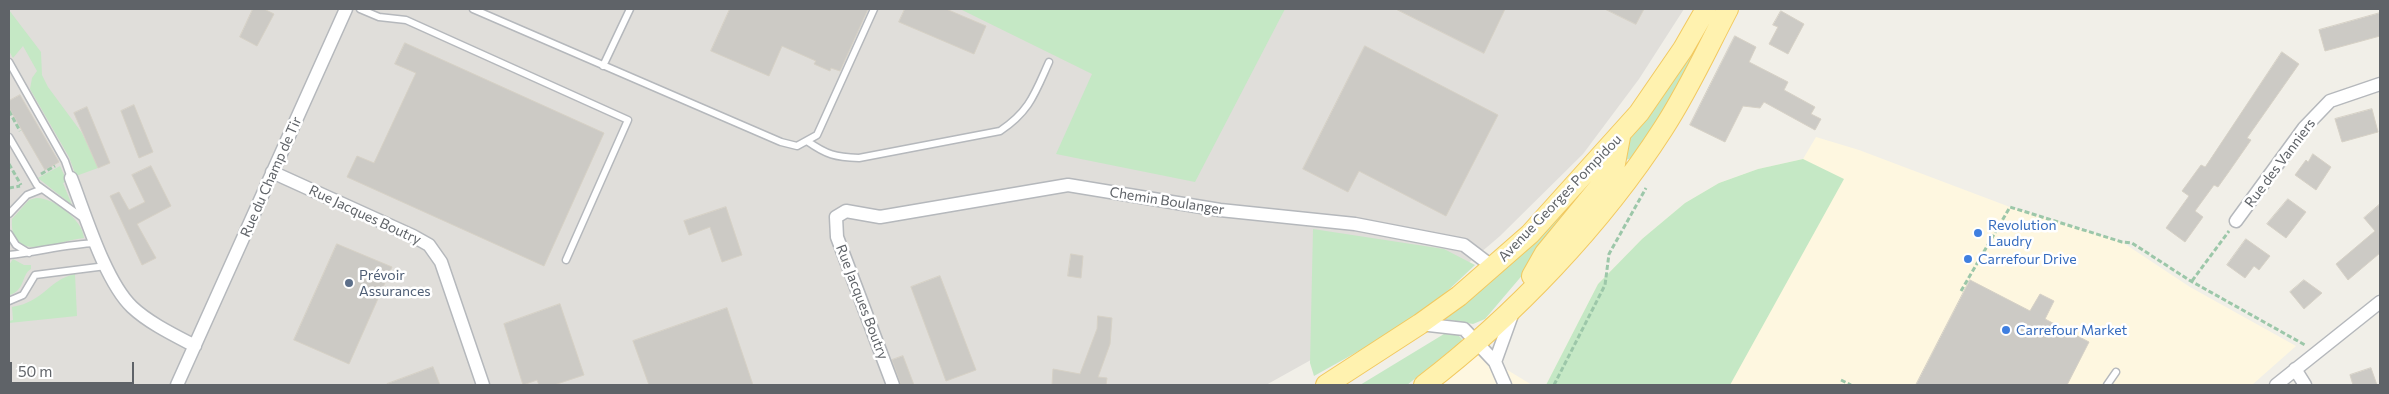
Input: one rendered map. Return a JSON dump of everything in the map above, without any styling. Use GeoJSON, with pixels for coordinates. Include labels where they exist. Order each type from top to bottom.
{"type":"FeatureCollection","features":[{"type":"Feature","properties":{"kind":"main road","name":"Avenue Georges Pompidou"},"geometry":{"type":"LineString","coordinates":[[1326,385],[1420,324],[1492,269],[1530,234],[1620,137],[1639,113],[1706,9]]}},
{"type":"Feature","properties":{"kind":"main road"},"geometry":{"type":"LineString","coordinates":[[1424,385],[1479,342],[1514,309],[1601,213],[1662,130],[1728,9]]}},
{"type":"Feature","properties":{"kind":"main road"},"geometry":{"type":"LineString","coordinates":[[1514,309],[1546,253],[1614,169],[1620,137]]}},
{"type":"Feature","properties":{"kind":"street","name":"Rue du Champ de Tir"},"geometry":{"type":"LineString","coordinates":[[177,385],[346,9]]}},
{"type":"Feature","properties":{"kind":"street","name":"Rue des Vanniers"},"geometry":{"type":"LineString","coordinates":[[2236,221],[2304,128],[2330,101],[2380,84]]}},
{"type":"Feature","properties":{"kind":"street","name":"Rue Jacques Boutry"},"geometry":{"type":"LineString","coordinates":[[272,172],[429,245],[441,262],[483,385]]}},
{"type":"Feature","properties":{"kind":"street"},"geometry":{"type":"LineString","coordinates":[[71,178],[115,283],[132,306],[195,346]]}},
{"type":"Feature","properties":{"kind":"street","name":"Chemin Boulanger"},"geometry":{"type":"LineString","coordinates":[[836,217],[846,211],[880,217],[1068,185],[1220,210],[1356,224],[1464,245],[1485,261],[1492,269]]}},
{"type":"Feature","properties":{"kind":"street","name":"Rue Jacques Boutry"},"geometry":{"type":"LineString","coordinates":[[836,217],[837,237],[893,385]]}},
{"type":"Feature","properties":{"kind":"street"},"geometry":{"type":"LineString","coordinates":[[2276,385],[2316,351],[2380,302]]}},
{"type":"Feature","properties":{"kind":"street"},"geometry":{"type":"LineString","coordinates":[[1495,362],[1514,309]]}},
{"type":"Feature","properties":{"kind":"street"},"geometry":{"type":"LineString","coordinates":[[1420,324],[1464,330],[1479,342],[1495,362],[1506,385]]}},
{"type":"Feature","properties":{"kind":"street"},"geometry":{"type":"LineString","coordinates":[[2295,370],[2305,385]]}},
{"type":"Feature","properties":{"kind":"lane"},"geometry":{"type":"LineString","coordinates":[[360,9],[379,17],[406,20],[628,120],[566,260]]}},
{"type":"Feature","properties":{"kind":"lane"},"geometry":{"type":"LineString","coordinates":[[473,9],[781,142],[798,146],[817,135],[874,9]]}},
{"type":"Feature","properties":{"kind":"lane"},"geometry":{"type":"LineString","coordinates":[[603,66],[630,9]]}},
{"type":"Feature","properties":{"kind":"lane"},"geometry":{"type":"LineString","coordinates":[[9,62],[64,161],[71,178]]}},
{"type":"Feature","properties":{"kind":"lane"},"geometry":{"type":"LineString","coordinates":[[807,141],[824,153],[836,157],[860,158],[1000,131],[1015,122],[1030,105],[1050,62]]}},
{"type":"Feature","properties":{"kind":"lane"},"geometry":{"type":"LineString","coordinates":[[9,136],[35,182],[88,222]]}},
{"type":"Feature","properties":{"kind":"lane"},"geometry":{"type":"LineString","coordinates":[[9,214],[27,195],[42,189]]}},
{"type":"Feature","properties":{"kind":"lane"},"geometry":{"type":"LineString","coordinates":[[9,234],[16,245],[30,253]]}},
{"type":"Feature","properties":{"kind":"lane"},"geometry":{"type":"LineString","coordinates":[[9,256],[59,249],[67,245],[98,243]]}},
{"type":"Feature","properties":{"kind":"lane"},"geometry":{"type":"LineString","coordinates":[[9,301],[23,295],[35,275],[107,266]]}},
{"type":"Feature","properties":{"kind":"lane"},"geometry":{"type":"LineString","coordinates":[[2107,385],[2116,372]]}},
{"type":"Feature","properties":{"kind":"path"},"geometry":{"type":"LineString","coordinates":[[9,164],[21,186]]}},
{"type":"Feature","properties":{"kind":"path"},"geometry":{"type":"LineString","coordinates":[[1554,385],[1604,285],[1609,254],[1650,179]]}},
{"type":"Feature","properties":{"kind":"path"},"geometry":{"type":"LineString","coordinates":[[1961,291],[2010,207],[2122,242],[2132,243],[2192,281],[2316,351]]}},
{"type":"Feature","properties":{"kind":"path"},"geometry":{"type":"LineString","coordinates":[[2192,281],[2236,221]]}},
{"type":"Feature","properties":{"kind":"path"},"geometry":{"type":"LineString","coordinates":[[1841,380],[1851,385]]}},
{"type":"Feature","properties":{"kind":"shaded area"},"geometry":{"type":"Polygon","coordinates":[[[9,9],[1684,9],[1639,79],[1583,154],[1500,236],[1438,289],[1266,385],[9,385],[9,9]]]}},
{"type":"Feature","properties":{"kind":"shaded area"},"geometry":{"type":"Polygon","coordinates":[[[1816,137],[1859,150],[2010,207],[2122,242],[2190,287],[2296,346],[2252,385],[1546,385],[1598,284],[1642,239],[1685,203],[1719,183],[1758,169],[1803,159],[1816,137]]]}},
{"type":"Feature","properties":{"kind":"shaded area"},"geometry":{"type":"Polygon","coordinates":[[[1478,352],[1532,385],[1434,385],[1478,352]]]}},
{"type":"Feature","properties":{"kind":"green space"},"geometry":{"type":"Polygon","coordinates":[[[960,9],[1285,9],[1195,182],[1056,154],[1092,74],[960,9]]]}},
{"type":"Feature","properties":{"kind":"green space"},"geometry":{"type":"Polygon","coordinates":[[[9,10],[41,52],[42,75],[48,87],[82,133],[98,168],[76,176],[69,157],[30,89],[32,78],[37,71],[23,46],[13,58],[9,51],[9,10]]]}},
{"type":"Feature","properties":{"kind":"green space"},"geometry":{"type":"Polygon","coordinates":[[[1708,25],[1664,111],[1631,158],[1624,161],[1623,147],[1650,112],[1708,25]]]}},
{"type":"Feature","properties":{"kind":"green space"},"geometry":{"type":"Polygon","coordinates":[[[1803,159],[1844,179],[1730,385],[1546,385],[1598,284],[1642,239],[1685,203],[1719,183],[1758,169],[1803,159]]]}},
{"type":"Feature","properties":{"kind":"green space"},"geometry":{"type":"Polygon","coordinates":[[[60,166],[67,181],[63,183],[72,205],[38,178],[60,166]]]}},
{"type":"Feature","properties":{"kind":"green space"},"geometry":{"type":"Polygon","coordinates":[[[1600,172],[1542,252],[1485,319],[1473,324],[1444,319],[1600,172]]]}},
{"type":"Feature","properties":{"kind":"green space"},"geometry":{"type":"Polygon","coordinates":[[[36,198],[51,201],[66,211],[78,224],[84,238],[38,247],[27,246],[19,242],[13,233],[12,219],[29,200],[36,198]]]}},
{"type":"Feature","properties":{"kind":"green space"},"geometry":{"type":"Polygon","coordinates":[[[1313,229],[1444,249],[1475,265],[1441,297],[1400,328],[1314,376],[1310,363],[1313,229]]]}},
{"type":"Feature","properties":{"kind":"green space"},"geometry":{"type":"Polygon","coordinates":[[[13,259],[24,265],[31,265],[31,269],[19,289],[10,295],[9,265],[13,259]]]}},
{"type":"Feature","properties":{"kind":"green space"},"geometry":{"type":"Polygon","coordinates":[[[75,274],[77,316],[9,323],[9,321],[13,320],[12,307],[32,301],[58,281],[75,274]]]}},
{"type":"Feature","properties":{"kind":"green space"},"geometry":{"type":"Polygon","coordinates":[[[1444,334],[1458,335],[1462,339],[1461,342],[1407,385],[1360,385],[1444,334]]]}},
{"type":"Feature","properties":{"kind":"building"},"geometry":{"type":"Polygon","coordinates":[[[253,9],[264,9],[274,14],[257,46],[240,37],[253,9]]]}},
{"type":"Feature","properties":{"kind":"building"},"geometry":{"type":"Polygon","coordinates":[[[730,9],[868,9],[840,71],[831,68],[830,71],[814,64],[816,61],[782,46],[769,76],[711,51],[730,9]]]}},
{"type":"Feature","properties":{"kind":"building"},"geometry":{"type":"Polygon","coordinates":[[[905,9],[946,9],[986,26],[974,54],[899,22],[905,9]]]}},
{"type":"Feature","properties":{"kind":"building"},"geometry":{"type":"Polygon","coordinates":[[[1396,9],[1505,9],[1484,53],[1396,9]]]}},
{"type":"Feature","properties":{"kind":"building"},"geometry":{"type":"Polygon","coordinates":[[[1605,9],[1644,9],[1636,24],[1605,9]]]}},
{"type":"Feature","properties":{"kind":"building"},"geometry":{"type":"Polygon","coordinates":[[[1781,11],[1804,24],[1788,54],[1769,44],[1778,27],[1773,25],[1781,11]]]}},
{"type":"Feature","properties":{"kind":"building"},"geometry":{"type":"Polygon","coordinates":[[[2380,13],[2380,36],[2325,51],[2319,30],[2380,13]]]}},
{"type":"Feature","properties":{"kind":"building"},"geometry":{"type":"Polygon","coordinates":[[[1735,36],[1756,47],[1749,62],[1788,82],[1784,90],[1815,107],[1811,114],[1821,119],[1815,130],[1764,102],[1760,108],[1743,106],[1725,142],[1690,125],[1735,36]]]}},
{"type":"Feature","properties":{"kind":"building"},"geometry":{"type":"Polygon","coordinates":[[[405,43],[604,133],[544,266],[347,177],[357,156],[374,163],[416,73],[395,64],[405,43]]]}},
{"type":"Feature","properties":{"kind":"building"},"geometry":{"type":"Polygon","coordinates":[[[1365,46],[1498,115],[1446,216],[1359,171],[1348,192],[1303,169],[1365,46]]]}},
{"type":"Feature","properties":{"kind":"building"},"geometry":{"type":"Polygon","coordinates":[[[2282,52],[2299,64],[2247,138],[2251,140],[2228,173],[2218,187],[2214,185],[2195,211],[2203,217],[2185,242],[2166,228],[2189,196],[2182,191],[2201,165],[2205,167],[2282,52]]]}},
{"type":"Feature","properties":{"kind":"building"},"geometry":{"type":"Polygon","coordinates":[[[20,95],[59,162],[45,170],[9,108],[9,101],[20,95]]]}},
{"type":"Feature","properties":{"kind":"building"},"geometry":{"type":"Polygon","coordinates":[[[134,105],[153,152],[139,158],[121,111],[134,105]]]}},
{"type":"Feature","properties":{"kind":"building"},"geometry":{"type":"Polygon","coordinates":[[[87,107],[110,163],[98,168],[74,113],[87,107]]]}},
{"type":"Feature","properties":{"kind":"building"},"geometry":{"type":"Polygon","coordinates":[[[2372,109],[2378,132],[2342,142],[2335,119],[2372,109]]]}},
{"type":"Feature","properties":{"kind":"building"},"geometry":{"type":"Polygon","coordinates":[[[2313,154],[2331,167],[2316,190],[2295,175],[2313,154]]]}},
{"type":"Feature","properties":{"kind":"building"},"geometry":{"type":"Polygon","coordinates":[[[151,166],[171,206],[137,224],[156,258],[142,265],[110,196],[119,192],[129,210],[145,202],[132,175],[151,166]]]}},
{"type":"Feature","properties":{"kind":"building"},"geometry":{"type":"Polygon","coordinates":[[[2288,199],[2306,212],[2286,238],[2267,224],[2288,199]]]}},
{"type":"Feature","properties":{"kind":"building"},"geometry":{"type":"Polygon","coordinates":[[[2380,204],[2380,253],[2348,280],[2336,264],[2375,231],[2364,218],[2380,204]]]}},
{"type":"Feature","properties":{"kind":"building"},"geometry":{"type":"Polygon","coordinates":[[[726,207],[742,255],[722,262],[710,227],[689,235],[684,221],[726,207]]]}},
{"type":"Feature","properties":{"kind":"building"},"geometry":{"type":"Polygon","coordinates":[[[2246,239],[2270,256],[2259,270],[2254,266],[2245,278],[2227,265],[2246,239]]]}},
{"type":"Feature","properties":{"kind":"building"},"geometry":{"type":"Polygon","coordinates":[[[337,244],[392,267],[349,364],[294,340],[337,244]]]}},
{"type":"Feature","properties":{"kind":"building"},"geometry":{"type":"Polygon","coordinates":[[[1071,254],[1083,256],[1081,278],[1068,276],[1071,254]]]}},
{"type":"Feature","properties":{"kind":"building"},"geometry":{"type":"Polygon","coordinates":[[[940,276],[976,370],[946,381],[911,287],[940,276]]]}},
{"type":"Feature","properties":{"kind":"building","name":"Carrefour Market"},"geometry":{"type":"Polygon","coordinates":[[[1970,280],[2030,311],[2040,294],[2054,301],[2045,319],[2089,342],[2067,385],[1916,385],[1970,280]]]}},
{"type":"Feature","properties":{"kind":"building"},"geometry":{"type":"Polygon","coordinates":[[[2304,280],[2322,293],[2304,309],[2290,292],[2304,280]]]}},
{"type":"Feature","properties":{"kind":"building"},"geometry":{"type":"Polygon","coordinates":[[[560,304],[584,375],[554,385],[539,385],[537,380],[523,385],[504,324],[560,304]]]}},
{"type":"Feature","properties":{"kind":"building"},"geometry":{"type":"Polygon","coordinates":[[[727,308],[753,385],[649,385],[633,341],[727,308]]]}},
{"type":"Feature","properties":{"kind":"building"},"geometry":{"type":"Polygon","coordinates":[[[1098,316],[1112,318],[1110,344],[1098,377],[1107,378],[1106,385],[1052,385],[1053,369],[1080,374],[1097,329],[1098,316]]]}},
{"type":"Feature","properties":{"kind":"building"},"geometry":{"type":"Polygon","coordinates":[[[903,356],[914,385],[901,385],[892,360],[903,356]]]}},
{"type":"Feature","properties":{"kind":"building"},"geometry":{"type":"Polygon","coordinates":[[[433,367],[440,385],[387,385],[387,384],[433,367]]]}},
{"type":"Feature","properties":{"kind":"building"},"geometry":{"type":"Polygon","coordinates":[[[2371,368],[2377,385],[2353,385],[2350,375],[2371,368]]]}},
{"type":"Feature","properties":{"kind":"place","name":"Revolution Laudry"},"geometry":{"type":"Point","coordinates":[1978,233]}},
{"type":"Feature","properties":{"kind":"place","name":"Carrefour Drive"},"geometry":{"type":"Point","coordinates":[1968,259]}},
{"type":"Feature","properties":{"kind":"place","name":"Prévoir Assurances"},"geometry":{"type":"Point","coordinates":[349,283]}},
{"type":"Feature","properties":{"kind":"place","name":"Carrefour Market"},"geometry":{"type":"Point","coordinates":[2006,330]}}]}
